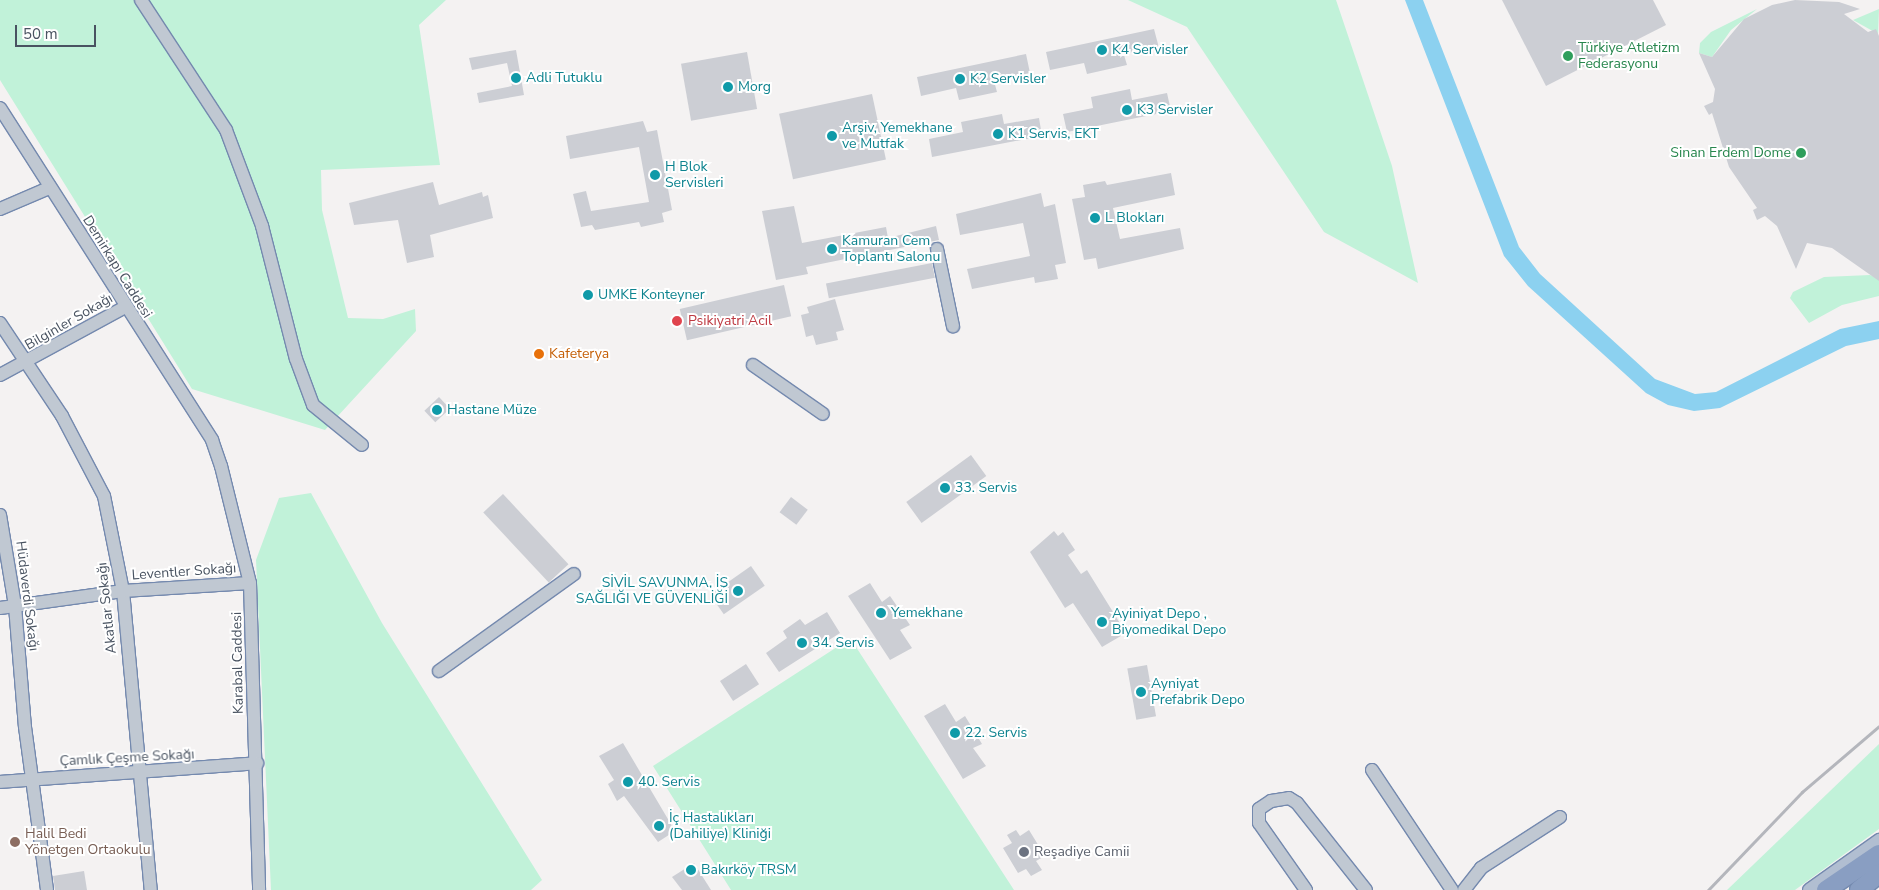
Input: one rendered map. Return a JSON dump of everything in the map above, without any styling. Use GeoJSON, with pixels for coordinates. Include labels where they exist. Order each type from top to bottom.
{"type":"FeatureCollection","features":[{"type":"Feature","properties":{"kind":"highway"},"geometry":{"type":"LineString","coordinates":[[1826,890],[1879,854]]}},
{"type":"Feature","properties":{"kind":"highway"},"geometry":{"type":"LineString","coordinates":[[1858,890],[1879,874]]}},
{"type":"Feature","properties":{"kind":"main road"},"geometry":{"type":"LineString","coordinates":[[1810,890],[1879,841]]}},
{"type":"Feature","properties":{"kind":"street"},"geometry":{"type":"LineString","coordinates":[[141,0],[226,130],[262,226],[296,359],[313,405],[362,444]]}},
{"type":"Feature","properties":{"kind":"street","name":"Demirkapı Caddesi"},"geometry":{"type":"LineString","coordinates":[[0,108],[49,188],[212,440]]}},
{"type":"Feature","properties":{"kind":"street"},"geometry":{"type":"LineString","coordinates":[[0,208],[49,188]]}},
{"type":"Feature","properties":{"kind":"street"},"geometry":{"type":"LineString","coordinates":[[937,249],[952,326]]}},
{"type":"Feature","properties":{"kind":"street","name":"Bilginler Sokağı"},"geometry":{"type":"LineString","coordinates":[[0,375],[28,363],[125,307]]}},
{"type":"Feature","properties":{"kind":"street","name":"Akatlar Sokağı"},"geometry":{"type":"LineString","coordinates":[[0,323],[28,363],[104,496],[123,591],[138,774],[151,890]]}},
{"type":"Feature","properties":{"kind":"street"},"geometry":{"type":"LineString","coordinates":[[753,365],[823,414]]}},
{"type":"Feature","properties":{"kind":"street","name":"Karabal Caddesi"},"geometry":{"type":"LineString","coordinates":[[212,440],[250,583],[257,764],[259,890]]}},
{"type":"Feature","properties":{"kind":"street","name":"Hüdaverdi Sokağı"},"geometry":{"type":"LineString","coordinates":[[0,515],[16,606],[32,778],[47,890]]}},
{"type":"Feature","properties":{"kind":"street"},"geometry":{"type":"LineString","coordinates":[[439,671],[574,574]]}},
{"type":"Feature","properties":{"kind":"street","name":"Leventler Sokağı"},"geometry":{"type":"LineString","coordinates":[[0,608],[123,591],[250,583]]}},
{"type":"Feature","properties":{"kind":"street","name":"Çamlık Çeşme Sokağı"},"geometry":{"type":"LineString","coordinates":[[0,782],[32,778],[138,774],[257,764]]}},
{"type":"Feature","properties":{"kind":"street"},"geometry":{"type":"LineString","coordinates":[[1372,770],[1452,890]]}},
{"type":"Feature","properties":{"kind":"street"},"geometry":{"type":"LineString","coordinates":[[1306,890],[1259,823],[1259,809],[1271,801],[1289,798],[1297,803],[1366,890]]}},
{"type":"Feature","properties":{"kind":"street"},"geometry":{"type":"LineString","coordinates":[[1464,890],[1481,868],[1560,817]]}},
{"type":"Feature","properties":{"kind":"green space"},"geometry":{"type":"Polygon","coordinates":[[[0,0],[446,0],[419,25],[440,165],[321,170],[322,210],[348,318],[383,319],[415,309],[416,331],[325,430],[192,389],[0,80],[0,0]]]}},
{"type":"Feature","properties":{"kind":"green space"},"geometry":{"type":"Polygon","coordinates":[[[1128,0],[1336,0],[1392,166],[1418,283],[1324,232],[1187,27],[1128,0]]]}},
{"type":"Feature","properties":{"kind":"green space"},"geometry":{"type":"Polygon","coordinates":[[[1757,9],[1731,30],[1712,57],[1699,53],[1700,43],[1711,32],[1757,9]]]}},
{"type":"Feature","properties":{"kind":"green space"},"geometry":{"type":"Polygon","coordinates":[[[1879,9],[1878,34],[1853,20],[1879,9]]]}},
{"type":"Feature","properties":{"kind":"green space"},"geometry":{"type":"Polygon","coordinates":[[[1870,275],[1879,279],[1879,296],[1842,305],[1809,323],[1790,298],[1793,292],[1824,277],[1870,275]]]}},
{"type":"Feature","properties":{"kind":"green space"},"geometry":{"type":"Polygon","coordinates":[[[311,493],[382,623],[542,880],[531,890],[271,890],[256,560],[279,498],[311,493]]]}},
{"type":"Feature","properties":{"kind":"green space"},"geometry":{"type":"Polygon","coordinates":[[[851,638],[1014,890],[731,890],[653,766],[851,638]]]}},
{"type":"Feature","properties":{"kind":"green space"},"geometry":{"type":"Polygon","coordinates":[[[1879,744],[1879,829],[1795,890],[1727,890],[1879,744]]]}},
{"type":"Feature","properties":{"kind":"water"},"geometry":{"type":"Polygon","coordinates":[[[1405,0],[1423,0],[1519,247],[1540,274],[1655,379],[1695,394],[1716,392],[1840,329],[1879,321],[1879,339],[1846,346],[1720,408],[1694,411],[1668,405],[1646,393],[1528,286],[1504,256],[1405,0]]]}},
{"type":"Feature","properties":{"kind":"building","name":"Türkiye Atletizm Federasyonu"},"geometry":{"type":"Polygon","coordinates":[[[1502,0],[1653,0],[1666,25],[1546,86],[1502,0]]]}},
{"type":"Feature","properties":{"kind":"building","name":"Sinan Erdem Dome"},"geometry":{"type":"Polygon","coordinates":[[[1795,0],[1839,2],[1860,9],[1844,14],[1868,32],[1876,29],[1879,36],[1879,281],[1832,248],[1807,243],[1796,269],[1777,226],[1765,216],[1757,220],[1753,210],[1757,208],[1729,167],[1712,113],[1709,115],[1704,106],[1713,102],[1715,89],[1699,53],[1712,57],[1744,19],[1772,5],[1795,0]]]}},
{"type":"Feature","properties":{"kind":"building","name":"K4 Servisler"},"geometry":{"type":"Polygon","coordinates":[[[1154,29],[1159,48],[1124,55],[1127,65],[1087,74],[1084,63],[1050,70],[1046,52],[1154,29]]]}},
{"type":"Feature","properties":{"kind":"building","name":"Adli Tutuklu"},"geometry":{"type":"Polygon","coordinates":[[[516,50],[524,95],[479,103],[477,93],[512,86],[507,63],[472,70],[469,58],[516,50]]]}},
{"type":"Feature","properties":{"kind":"building","name":"Morg"},"geometry":{"type":"Polygon","coordinates":[[[747,52],[757,109],[691,121],[681,64],[747,52]]]}},
{"type":"Feature","properties":{"kind":"building","name":"K2 Servisler"},"geometry":{"type":"Polygon","coordinates":[[[1026,54],[1030,73],[994,81],[997,92],[959,100],[956,88],[921,96],[917,77],[1026,54]]]}},
{"type":"Feature","properties":{"kind":"building","name":"K3 Servisler"},"geometry":{"type":"Polygon","coordinates":[[[1130,89],[1132,100],[1167,93],[1171,111],[1067,132],[1063,114],[1093,108],[1091,97],[1130,89]]]}},
{"type":"Feature","properties":{"kind":"building","name":"Arşiv, Yemekhane ve Mutfak"},"geometry":{"type":"Polygon","coordinates":[[[872,94],[886,160],[793,179],[779,114],[872,94]]]}},
{"type":"Feature","properties":{"kind":"building","name":"K1 Servis, EKT"},"geometry":{"type":"Polygon","coordinates":[[[1002,114],[1004,124],[1039,118],[1042,136],[932,157],[929,139],[963,132],[961,122],[1002,114]]]}},
{"type":"Feature","properties":{"kind":"building","name":"H Blok Servisleri"},"geometry":{"type":"Polygon","coordinates":[[[643,121],[647,132],[657,130],[672,210],[662,213],[664,222],[641,227],[639,222],[595,230],[592,225],[581,227],[573,194],[586,191],[591,211],[649,202],[639,147],[570,159],[566,136],[643,121]]]}},
{"type":"Feature","properties":{"kind":"building","name":"L Blokları"},"geometry":{"type":"Polygon","coordinates":[[[1171,173],[1175,195],[1113,208],[1120,239],[1180,228],[1184,249],[1098,269],[1096,258],[1084,260],[1072,199],[1085,197],[1083,185],[1105,181],[1107,185],[1171,173]]]}},
{"type":"Feature","properties":{"kind":"building"},"geometry":{"type":"Polygon","coordinates":[[[433,182],[439,205],[482,192],[483,197],[488,195],[493,218],[430,235],[434,257],[407,263],[398,220],[354,225],[349,203],[433,182]]]}},
{"type":"Feature","properties":{"kind":"building"},"geometry":{"type":"Polygon","coordinates":[[[1041,193],[1044,207],[1055,204],[1066,263],[1055,265],[1058,279],[1035,283],[1034,277],[972,289],[967,269],[1030,256],[1023,223],[960,235],[956,214],[1041,193]]]}},
{"type":"Feature","properties":{"kind":"building"},"geometry":{"type":"Polygon","coordinates":[[[794,206],[802,243],[886,227],[888,238],[936,226],[939,240],[806,267],[808,274],[776,280],[762,211],[794,206]]]}},
{"type":"Feature","properties":{"kind":"building"},"geometry":{"type":"Polygon","coordinates":[[[932,263],[935,278],[829,298],[826,284],[932,263]]]}},
{"type":"Feature","properties":{"kind":"building"},"geometry":{"type":"Polygon","coordinates":[[[784,285],[791,316],[687,340],[680,309],[784,285]]]}},
{"type":"Feature","properties":{"kind":"building"},"geometry":{"type":"Polygon","coordinates":[[[835,299],[844,330],[836,332],[838,340],[816,345],[813,335],[806,337],[801,315],[809,313],[807,307],[835,299]]]}},
{"type":"Feature","properties":{"kind":"building","name":"Hastane Müze"},"geometry":{"type":"Polygon","coordinates":[[[439,397],[450,409],[435,422],[424,411],[439,397]]]}},
{"type":"Feature","properties":{"kind":"building","name":"33. Servis"},"geometry":{"type":"Polygon","coordinates":[[[971,455],[986,476],[922,523],[906,502],[971,455]]]}},
{"type":"Feature","properties":{"kind":"building"},"geometry":{"type":"Polygon","coordinates":[[[503,494],[568,564],[549,583],[483,512],[503,494]]]}},
{"type":"Feature","properties":{"kind":"building"},"geometry":{"type":"Polygon","coordinates":[[[791,497],[808,510],[796,525],[780,512],[791,497]]]}},
{"type":"Feature","properties":{"kind":"building"},"geometry":{"type":"Polygon","coordinates":[[[1054,531],[1058,536],[1063,532],[1075,550],[1068,555],[1081,574],[1087,570],[1126,633],[1102,647],[1073,603],[1065,608],[1030,552],[1054,531]]]}},
{"type":"Feature","properties":{"kind":"building","name":"SİVİL SAVUNMA, İŞ SAĞLIĞI VE GÜVENLİĞİ"},"geometry":{"type":"Polygon","coordinates":[[[751,566],[765,586],[724,614],[710,595],[751,566]]]}},
{"type":"Feature","properties":{"kind":"building","name":"Yemekhane"},"geometry":{"type":"Polygon","coordinates":[[[870,583],[882,602],[890,596],[910,625],[900,630],[912,648],[890,660],[848,596],[870,583]]]}},
{"type":"Feature","properties":{"kind":"building","name":"34. Servis"},"geometry":{"type":"Polygon","coordinates":[[[827,612],[840,633],[779,672],[766,653],[787,638],[783,631],[800,619],[805,625],[827,612]]]}},
{"type":"Feature","properties":{"kind":"building"},"geometry":{"type":"Polygon","coordinates":[[[746,664],[759,684],[733,701],[720,681],[746,664]]]}},
{"type":"Feature","properties":{"kind":"building","name":"Ayniyat Prefabrik Depo"},"geometry":{"type":"Polygon","coordinates":[[[1147,665],[1156,716],[1136,720],[1127,668],[1147,665]]]}},
{"type":"Feature","properties":{"kind":"building","name":"22. Servis"},"geometry":{"type":"Polygon","coordinates":[[[945,704],[956,722],[965,716],[982,744],[973,748],[986,766],[963,779],[924,716],[945,704]]]}},
{"type":"Feature","properties":{"kind":"building","name":"40. Servis"},"geometry":{"type":"Polygon","coordinates":[[[623,743],[675,831],[658,842],[624,796],[617,801],[608,784],[614,780],[599,756],[623,743]]]}},
{"type":"Feature","properties":{"kind":"building","name":"Reşadiye Camii"},"geometry":{"type":"Polygon","coordinates":[[[1016,830],[1020,836],[1029,830],[1045,856],[1036,861],[1042,870],[1031,876],[1026,869],[1018,873],[1003,848],[1012,843],[1007,835],[1016,830]]]}},
{"type":"Feature","properties":{"kind":"building","name":"Bakırköy TRSM"},"geometry":{"type":"Polygon","coordinates":[[[694,863],[711,890],[682,890],[672,877],[694,863]]]}},
{"type":"Feature","properties":{"kind":"building"},"geometry":{"type":"Polygon","coordinates":[[[84,871],[87,890],[55,890],[53,876],[84,871]]]}},
{"type":"Feature","properties":{"kind":"railway"},"geometry":{"type":"LineString","coordinates":[[1708,890],[1802,792],[1879,726]]}},
{"type":"Feature","properties":{"kind":"place","name":"K4 Servisler"},"geometry":{"type":"Point","coordinates":[1102,50]}},
{"type":"Feature","properties":{"kind":"place","name":"Türkiye Atletizm Federasyonu"},"geometry":{"type":"Point","coordinates":[1568,56]}},
{"type":"Feature","properties":{"kind":"place","name":"Adli Tutuklu"},"geometry":{"type":"Point","coordinates":[516,78]}},
{"type":"Feature","properties":{"kind":"place","name":"K2 Servisler"},"geometry":{"type":"Point","coordinates":[960,79]}},
{"type":"Feature","properties":{"kind":"place","name":"Morg"},"geometry":{"type":"Point","coordinates":[728,87]}},
{"type":"Feature","properties":{"kind":"place","name":"K3 Servisler"},"geometry":{"type":"Point","coordinates":[1127,110]}},
{"type":"Feature","properties":{"kind":"place","name":"K1 Servis, EKT"},"geometry":{"type":"Point","coordinates":[998,134]}},
{"type":"Feature","properties":{"kind":"place","name":"Arşiv, Yemekhane ve Mutfak"},"geometry":{"type":"Point","coordinates":[832,136]}},
{"type":"Feature","properties":{"kind":"place","name":"Sinan Erdem Dome"},"geometry":{"type":"Point","coordinates":[1801,153]}},
{"type":"Feature","properties":{"kind":"place","name":"H Blok Servisleri"},"geometry":{"type":"Point","coordinates":[655,175]}},
{"type":"Feature","properties":{"kind":"place","name":"L Blokları"},"geometry":{"type":"Point","coordinates":[1095,218]}},
{"type":"Feature","properties":{"kind":"place","name":"Kamuran Cem Toplantı Salonu"},"geometry":{"type":"Point","coordinates":[832,249]}},
{"type":"Feature","properties":{"kind":"place","name":"UMKE Konteyner"},"geometry":{"type":"Point","coordinates":[588,295]}},
{"type":"Feature","properties":{"kind":"place","name":"Psikiyatri Acil"},"geometry":{"type":"Point","coordinates":[677,321]}},
{"type":"Feature","properties":{"kind":"place","name":"Kafeterya"},"geometry":{"type":"Point","coordinates":[539,354]}},
{"type":"Feature","properties":{"kind":"place","name":"Hastane Müze"},"geometry":{"type":"Point","coordinates":[437,410]}},
{"type":"Feature","properties":{"kind":"place","name":"33. Servis"},"geometry":{"type":"Point","coordinates":[945,488]}},
{"type":"Feature","properties":{"kind":"place","name":"SİVİL SAVUNMA, İŞ SAĞLIĞI VE GÜVENLİĞİ"},"geometry":{"type":"Point","coordinates":[738,591]}},
{"type":"Feature","properties":{"kind":"place","name":"Yemekhane"},"geometry":{"type":"Point","coordinates":[881,613]}},
{"type":"Feature","properties":{"kind":"place","name":"Ayiniyat Depo , Biyomedikal Depo"},"geometry":{"type":"Point","coordinates":[1102,622]}},
{"type":"Feature","properties":{"kind":"place","name":"34. Servis"},"geometry":{"type":"Point","coordinates":[802,643]}},
{"type":"Feature","properties":{"kind":"place","name":"Ayniyat Prefabrik Depo"},"geometry":{"type":"Point","coordinates":[1141,692]}},
{"type":"Feature","properties":{"kind":"place","name":"22. Servis"},"geometry":{"type":"Point","coordinates":[955,733]}},
{"type":"Feature","properties":{"kind":"place","name":"40. Servis"},"geometry":{"type":"Point","coordinates":[628,782]}},
{"type":"Feature","properties":{"kind":"place","name":"İç Hastalıkları (Dahiliye) Kliniği"},"geometry":{"type":"Point","coordinates":[659,826]}},
{"type":"Feature","properties":{"kind":"place","name":"Halil Bedi Yönetgen Ortaokulu"},"geometry":{"type":"Point","coordinates":[15,842]}},
{"type":"Feature","properties":{"kind":"place","name":"Reşadiye Camii"},"geometry":{"type":"Point","coordinates":[1024,852]}},
{"type":"Feature","properties":{"kind":"place","name":"Bakırköy TRSM"},"geometry":{"type":"Point","coordinates":[691,870]}}]}
